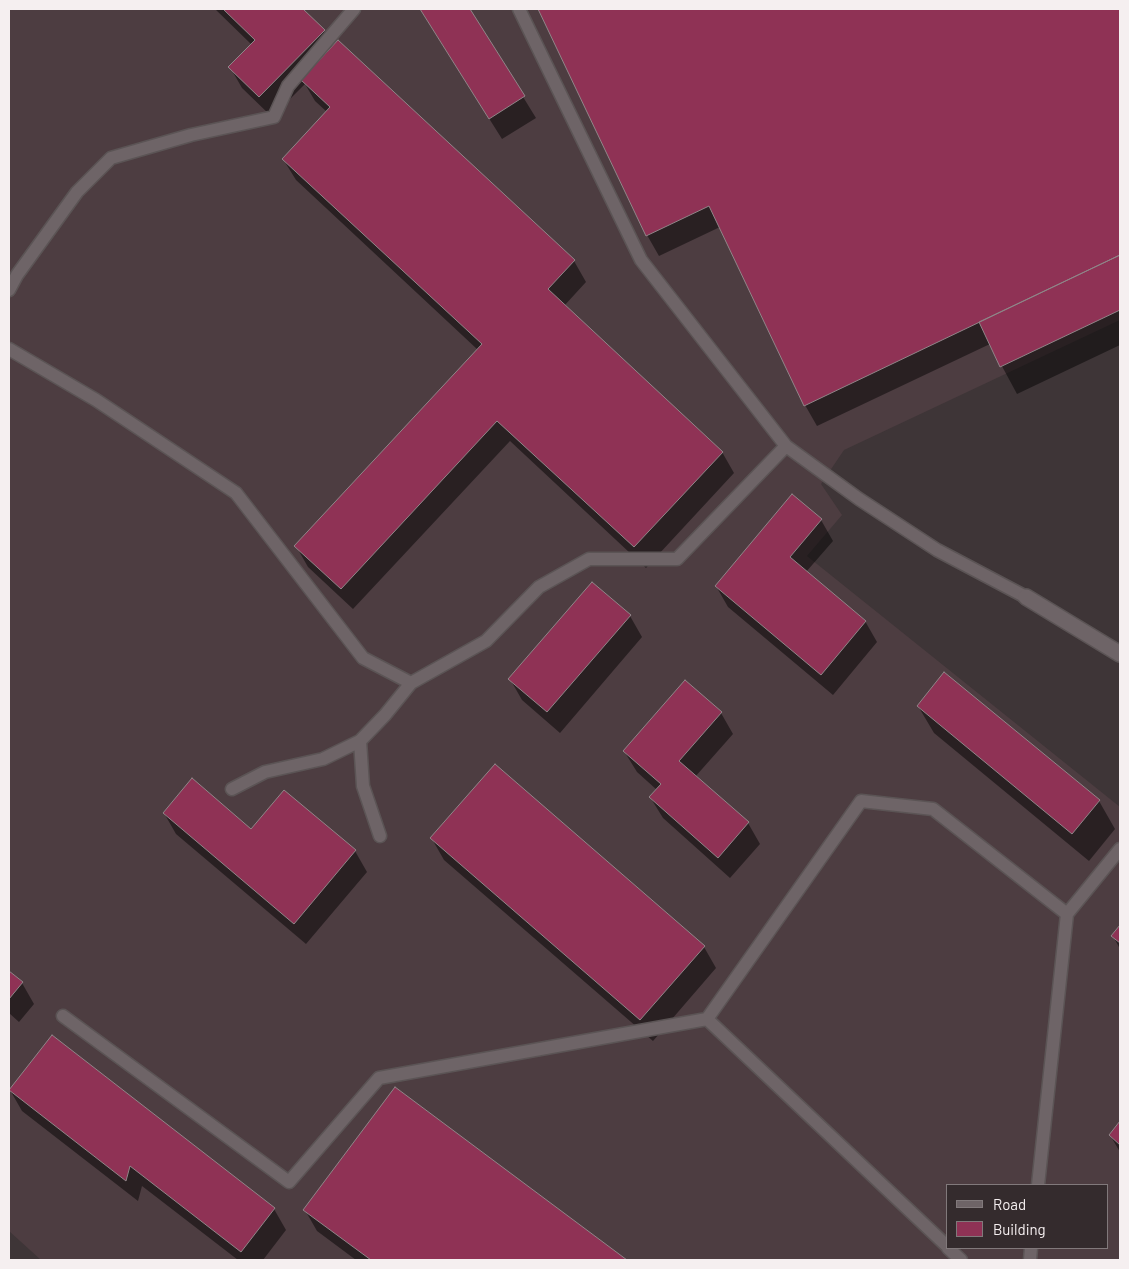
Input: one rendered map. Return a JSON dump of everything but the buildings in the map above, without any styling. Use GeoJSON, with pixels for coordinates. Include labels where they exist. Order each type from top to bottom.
{"type":"FeatureCollection","features":[{"type":"Feature","properties":{"kind":"street"},"geometry":{"type":"LineString","coordinates":[[1026,597],[1120,654]]}},
{"type":"Feature","properties":{"kind":"lane"},"geometry":{"type":"LineString","coordinates":[[9,290],[16,275],[77,192],[111,158],[191,135],[274,117],[288,86],[354,9]]}},
{"type":"Feature","properties":{"kind":"lane"},"geometry":{"type":"LineString","coordinates":[[519,9],[641,260],[786,446],[858,499],[937,550],[1026,597]]}},
{"type":"Feature","properties":{"kind":"lane"},"geometry":{"type":"LineString","coordinates":[[9,349],[96,400],[236,493],[363,658],[411,683]]}},
{"type":"Feature","properties":{"kind":"lane"},"geometry":{"type":"LineString","coordinates":[[232,789],[265,772],[323,759],[360,742],[411,683],[486,641],[539,587],[590,559],[677,559],[786,446]]}},
{"type":"Feature","properties":{"kind":"lane"},"geometry":{"type":"LineString","coordinates":[[360,742],[363,786],[380,836]]}},
{"type":"Feature","properties":{"kind":"lane"},"geometry":{"type":"LineString","coordinates":[[63,1016],[289,1182],[379,1078],[707,1019],[861,801],[933,809],[1067,914]]}},
{"type":"Feature","properties":{"kind":"lane"},"geometry":{"type":"LineString","coordinates":[[1038,1184],[1067,914],[1120,848]]}},
{"type":"Feature","properties":{"kind":"lane"},"geometry":{"type":"LineString","coordinates":[[707,1019],[946,1246]]}},
{"type":"Feature","properties":{"kind":"lane"},"geometry":{"type":"LineString","coordinates":[[949,1249],[961,1260]]}},
{"type":"Feature","properties":{"kind":"shaded area"},"geometry":{"type":"Polygon","coordinates":[[[9,9],[1120,9],[1120,320],[844,450],[821,484],[842,515],[807,556],[1120,807],[1120,1260],[41,1260],[9,1231],[9,9]]]}}]}
